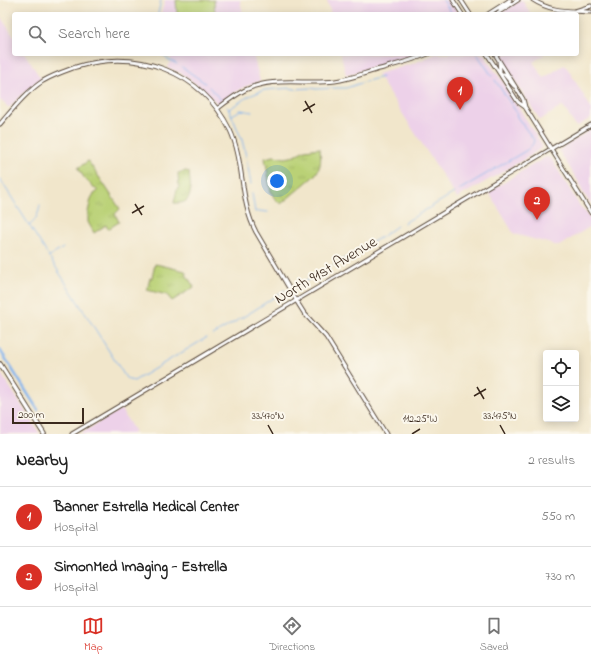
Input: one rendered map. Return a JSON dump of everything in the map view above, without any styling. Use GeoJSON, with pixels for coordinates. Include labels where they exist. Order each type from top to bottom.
{"type":"FeatureCollection","features":[{"type":"Feature","properties":{"kind":"main road"},"geometry":{"type":"LineString","coordinates":[[0,364],[44,434]]}},
{"type":"Feature","properties":{"kind":"street"},"geometry":{"type":"LineString","coordinates":[[453,0],[461,12]]}},
{"type":"Feature","properties":{"kind":"street"},"geometry":{"type":"LineString","coordinates":[[461,0],[469,12]]}},
{"type":"Feature","properties":{"kind":"street"},"geometry":{"type":"LineString","coordinates":[[498,12],[509,2],[509,0]]}},
{"type":"Feature","properties":{"kind":"street"},"geometry":{"type":"LineString","coordinates":[[491,12],[509,0]]}},
{"type":"Feature","properties":{"kind":"street"},"geometry":{"type":"LineString","coordinates":[[499,12],[518,0]]}},
{"type":"Feature","properties":{"kind":"street"},"geometry":{"type":"LineString","coordinates":[[533,0],[558,10],[591,12]]}},
{"type":"Feature","properties":{"kind":"street"},"geometry":{"type":"LineString","coordinates":[[539,0],[542,4]]}},
{"type":"Feature","properties":{"kind":"street"},"geometry":{"type":"LineString","coordinates":[[575,11],[591,6]]}},
{"type":"Feature","properties":{"kind":"street"},"geometry":{"type":"LineString","coordinates":[[217,109],[239,93],[261,84],[287,81],[335,81],[368,73],[423,56]]}},
{"type":"Feature","properties":{"kind":"street"},"geometry":{"type":"LineString","coordinates":[[488,56],[518,102],[525,107]]}},
{"type":"Feature","properties":{"kind":"street"},"geometry":{"type":"LineString","coordinates":[[497,58],[500,74]]}},
{"type":"Feature","properties":{"kind":"street"},"geometry":{"type":"LineString","coordinates":[[497,58],[523,98],[525,107],[591,213]]}},
{"type":"Feature","properties":{"kind":"street"},"geometry":{"type":"LineString","coordinates":[[0,124],[29,93],[43,81],[59,73],[102,61],[125,60],[141,62],[159,67],[185,79],[202,92],[217,109],[228,127],[236,145],[240,160],[245,200],[253,227],[304,313],[324,334],[386,434]]}},
{"type":"Feature","properties":{"kind":"street"},"geometry":{"type":"LineString","coordinates":[[500,74],[504,74],[516,88]]}},
{"type":"Feature","properties":{"kind":"street","name":"North 91st Avenue"},"geometry":{"type":"LineString","coordinates":[[72,434],[591,125]]}},
{"type":"Feature","properties":{"kind":"shaded area"},"geometry":{"type":"Polygon","coordinates":[[[165,0],[240,0],[243,12],[162,12],[165,0]]]}},
{"type":"Feature","properties":{"kind":"shaded area"},"geometry":{"type":"Polygon","coordinates":[[[327,0],[450,0],[458,12],[330,12],[327,0]]]}},
{"type":"Feature","properties":{"kind":"shaded area"},"geometry":{"type":"Polygon","coordinates":[[[522,0],[530,12],[502,12],[522,0]]]}},
{"type":"Feature","properties":{"kind":"shaded area"},"geometry":{"type":"Polygon","coordinates":[[[0,16],[12,34],[12,56],[26,56],[41,79],[25,91],[10,107],[0,100],[0,16]]]}},
{"type":"Feature","properties":{"kind":"shaded area"},"geometry":{"type":"Polygon","coordinates":[[[168,56],[254,56],[260,81],[240,89],[218,104],[199,86],[180,73],[167,67],[172,59],[168,56]]]}},
{"type":"Feature","properties":{"kind":"shaded area"},"geometry":{"type":"Polygon","coordinates":[[[341,56],[411,56],[346,75],[341,56]]]}},
{"type":"Feature","properties":{"kind":"shaded area"},"geometry":{"type":"Polygon","coordinates":[[[431,56],[486,56],[542,145],[541,148],[530,156],[457,198],[377,74],[412,64],[431,56]]]}},
{"type":"Feature","properties":{"kind":"shaded area"},"geometry":{"type":"Polygon","coordinates":[[[499,56],[542,56],[533,62],[544,78],[564,65],[568,69],[591,108],[591,118],[576,127],[563,106],[540,120],[499,56]]]}},
{"type":"Feature","properties":{"kind":"shaded area"},"geometry":{"type":"Polygon","coordinates":[[[591,129],[591,204],[559,151],[591,129]]]}},
{"type":"Feature","properties":{"kind":"shaded area"},"geometry":{"type":"Polygon","coordinates":[[[546,157],[551,158],[579,205],[591,220],[591,226],[559,246],[514,234],[488,191],[546,157]]]}},
{"type":"Feature","properties":{"kind":"shaded area"},"geometry":{"type":"Polygon","coordinates":[[[0,372],[40,434],[0,434],[0,372]]]}},
{"type":"Feature","properties":{"kind":"shaded area"},"geometry":{"type":"Polygon","coordinates":[[[121,409],[135,432],[132,434],[80,434],[121,409]]]}},
{"type":"Feature","properties":{"kind":"green space"},"geometry":{"type":"Polygon","coordinates":[[[176,0],[214,0],[215,12],[177,12],[176,0]]]}},
{"type":"Feature","properties":{"kind":"green space"},"geometry":{"type":"Polygon","coordinates":[[[320,148],[321,156],[317,173],[281,204],[275,199],[271,192],[265,158],[274,156],[285,158],[291,157],[305,150],[320,148]]]}},
{"type":"Feature","properties":{"kind":"green space"},"geometry":{"type":"Polygon","coordinates":[[[88,161],[120,209],[115,214],[119,222],[108,229],[106,225],[94,233],[88,222],[88,212],[91,199],[98,191],[85,179],[78,168],[88,161]]]}},
{"type":"Feature","properties":{"kind":"green space"},"geometry":{"type":"Polygon","coordinates":[[[186,171],[189,172],[189,198],[181,203],[174,203],[177,189],[179,187],[178,173],[186,171]]]}},
{"type":"Feature","properties":{"kind":"green space"},"geometry":{"type":"Polygon","coordinates":[[[155,264],[185,271],[194,287],[172,301],[167,295],[147,290],[150,278],[152,278],[155,264]]]}},
{"type":"Feature","properties":{"kind":"waterway"},"geometry":{"type":"LineString","coordinates":[[158,12],[161,0]]}},
{"type":"Feature","properties":{"kind":"waterway"},"geometry":{"type":"LineString","coordinates":[[443,0],[451,12]]}},
{"type":"Feature","properties":{"kind":"waterway"},"geometry":{"type":"LineString","coordinates":[[165,56],[167,59],[177,64]]}},
{"type":"Feature","properties":{"kind":"waterway"},"geometry":{"type":"LineString","coordinates":[[478,56],[492,76]]}},
{"type":"Feature","properties":{"kind":"waterway"},"geometry":{"type":"LineString","coordinates":[[182,67],[205,83]]}},
{"type":"Feature","properties":{"kind":"waterway"},"geometry":{"type":"LineString","coordinates":[[229,109],[249,96],[264,90],[291,88],[346,88],[382,77]]}},
{"type":"Feature","properties":{"kind":"waterway"},"geometry":{"type":"LineString","coordinates":[[459,190],[527,150],[533,144],[534,140],[517,117],[516,112],[495,80]]}},
{"type":"Feature","properties":{"kind":"waterway"},"geometry":{"type":"LineString","coordinates":[[209,87],[221,100]]}},
{"type":"Feature","properties":{"kind":"waterway"},"geometry":{"type":"LineString","coordinates":[[227,107],[242,140],[251,184]]}},
{"type":"Feature","properties":{"kind":"waterway"},"geometry":{"type":"LineString","coordinates":[[232,115],[241,110],[252,112]]}},
{"type":"Feature","properties":{"kind":"waterway"},"geometry":{"type":"LineString","coordinates":[[0,179],[126,378],[134,381],[206,338]]}},
{"type":"Feature","properties":{"kind":"waterway"},"geometry":{"type":"LineString","coordinates":[[252,193],[255,212],[268,212]]}},
{"type":"Feature","properties":{"kind":"waterway"},"geometry":{"type":"LineString","coordinates":[[404,223],[454,193]]}},
{"type":"Feature","properties":{"kind":"waterway"},"geometry":{"type":"LineString","coordinates":[[30,225],[37,216],[40,205]]}},
{"type":"Feature","properties":{"kind":"waterway"},"geometry":{"type":"LineString","coordinates":[[296,287],[383,236],[397,226]]}},
{"type":"Feature","properties":{"kind":"waterway"},"geometry":{"type":"LineString","coordinates":[[49,257],[63,248]]}},
{"type":"Feature","properties":{"kind":"waterway"},"geometry":{"type":"LineString","coordinates":[[213,335],[285,290]]}},
{"type":"Feature","properties":{"kind":"waterway"},"geometry":{"type":"LineString","coordinates":[[0,350],[38,410]]}},
{"type":"Feature","properties":{"kind":"place","name":"Banner Estrella Medical Center"},"geometry":{"type":"Point","coordinates":[460,110]}},
{"type":"Feature","properties":{"kind":"place","name":"SimonMed Imaging - Estrella"},"geometry":{"type":"Point","coordinates":[537,220]}}]}
